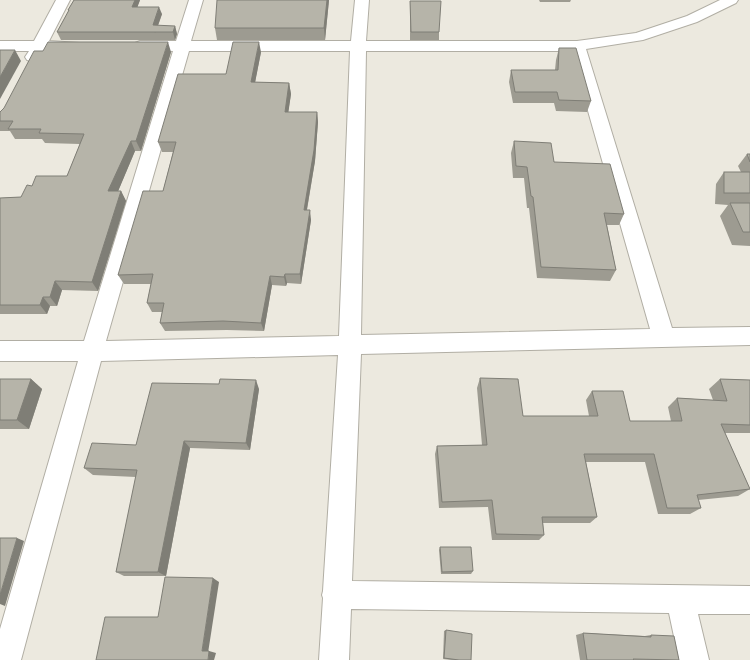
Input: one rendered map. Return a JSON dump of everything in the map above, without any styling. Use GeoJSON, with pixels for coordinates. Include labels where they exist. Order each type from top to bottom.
{"type":"FeatureCollection","features":[{"type":"Feature","properties":{"kind":"street"},"geometry":{"type":"LineString","coordinates":[[24,72],[63,0]]}},
{"type":"Feature","properties":{"kind":"street"},"geometry":{"type":"LineString","coordinates":[[6,660],[92,351],[196,0]]}},
{"type":"Feature","properties":{"kind":"street"},"geometry":{"type":"LineString","coordinates":[[334,660],[336,595],[350,345],[358,46],[362,0]]}},
{"type":"Feature","properties":{"kind":"street"},"geometry":{"type":"LineString","coordinates":[[122,46],[577,46],[638,36],[692,19],[726,1]]}},
{"type":"Feature","properties":{"kind":"street"},"geometry":{"type":"LineString","coordinates":[[0,46],[92,46]]}},
{"type":"Feature","properties":{"kind":"street"},"geometry":{"type":"LineString","coordinates":[[577,46],[664,338]]}},
{"type":"Feature","properties":{"kind":"street"},"geometry":{"type":"LineString","coordinates":[[0,351],[92,351],[750,336]]}},
{"type":"Feature","properties":{"kind":"street"},"geometry":{"type":"LineString","coordinates":[[336,595],[750,600]]}},
{"type":"Feature","properties":{"kind":"street"},"geometry":{"type":"LineString","coordinates":[[680,599],[694,660]]}},
{"type":"Feature","properties":{"kind":"building"},"geometry":{"type":"Polygon","coordinates":[[[74,0],[135,0],[132,7],[159,7],[153,25],[175,26],[173,32],[57,32],[74,0]]]}},
{"type":"Feature","properties":{"kind":"building"},"geometry":{"type":"Polygon","coordinates":[[[217,0],[327,0],[324,28],[215,28],[217,0]]]}},
{"type":"Feature","properties":{"kind":"building"},"geometry":{"type":"Polygon","coordinates":[[[410,1],[441,1],[439,32],[411,32],[410,1]]]}},
{"type":"Feature","properties":{"kind":"building"},"geometry":{"type":"Polygon","coordinates":[[[48,42],[168,42],[136,141],[131,141],[108,191],[121,191],[92,282],[55,281],[50,297],[43,297],[40,305],[0,305],[0,198],[21,197],[27,185],[32,186],[36,176],[67,176],[84,134],[39,133],[41,129],[8,129],[13,121],[0,121],[0,112],[4,108],[34,51],[43,51],[48,42]]]}},
{"type":"Feature","properties":{"kind":"building"},"geometry":{"type":"Polygon","coordinates":[[[233,42],[259,42],[251,82],[289,83],[285,112],[317,112],[314,150],[304,210],[310,210],[300,274],[285,274],[284,277],[270,276],[261,323],[223,321],[160,323],[164,303],[147,303],[153,274],[118,275],[143,191],[163,191],[176,142],[158,142],[178,74],[226,74],[233,42]]]}},
{"type":"Feature","properties":{"kind":"building"},"geometry":{"type":"Polygon","coordinates":[[[559,48],[576,48],[591,101],[559,100],[557,92],[515,92],[511,70],[558,70],[559,48]]]}},
{"type":"Feature","properties":{"kind":"building"},"geometry":{"type":"Polygon","coordinates":[[[0,50],[15,50],[0,77],[0,50]]]}},
{"type":"Feature","properties":{"kind":"building"},"geometry":{"type":"Polygon","coordinates":[[[514,141],[551,143],[554,162],[610,164],[624,214],[604,213],[616,270],[541,267],[533,197],[531,196],[527,167],[516,166],[514,141]]]}},
{"type":"Feature","properties":{"kind":"building"},"geometry":{"type":"Polygon","coordinates":[[[747,154],[750,154],[750,162],[747,154]]]}},
{"type":"Feature","properties":{"kind":"building"},"geometry":{"type":"Polygon","coordinates":[[[724,172],[750,172],[750,193],[724,193],[724,172]]]}},
{"type":"Feature","properties":{"kind":"building"},"geometry":{"type":"Polygon","coordinates":[[[730,203],[750,203],[750,232],[743,232],[730,203]]]}},
{"type":"Feature","properties":{"kind":"building"},"geometry":{"type":"Polygon","coordinates":[[[480,378],[518,379],[523,416],[598,416],[592,391],[623,391],[630,421],[682,421],[677,398],[727,401],[720,379],[750,380],[750,425],[721,424],[750,489],[697,495],[701,508],[667,508],[654,454],[584,454],[597,517],[542,517],[544,535],[496,534],[492,500],[442,502],[437,446],[487,445],[480,378]]]}},
{"type":"Feature","properties":{"kind":"building"},"geometry":{"type":"Polygon","coordinates":[[[0,379],[31,379],[17,420],[0,420],[0,379]]]}},
{"type":"Feature","properties":{"kind":"building"},"geometry":{"type":"Polygon","coordinates":[[[220,379],[256,380],[246,443],[184,441],[158,572],[116,572],[137,470],[84,468],[92,443],[136,445],[152,383],[219,384],[220,379]]]}},
{"type":"Feature","properties":{"kind":"building"},"geometry":{"type":"Polygon","coordinates":[[[0,538],[17,538],[0,595],[0,538]]]}},
{"type":"Feature","properties":{"kind":"building"},"geometry":{"type":"Polygon","coordinates":[[[440,547],[471,547],[473,571],[442,572],[440,547]]]}},
{"type":"Feature","properties":{"kind":"building"},"geometry":{"type":"Polygon","coordinates":[[[165,577],[213,578],[202,651],[209,651],[208,660],[96,660],[105,617],[158,617],[165,577]]]}},
{"type":"Feature","properties":{"kind":"building"},"geometry":{"type":"Polygon","coordinates":[[[446,630],[472,634],[471,660],[444,658],[446,630]]]}},
{"type":"Feature","properties":{"kind":"building"},"geometry":{"type":"Polygon","coordinates":[[[583,633],[651,637],[651,635],[674,636],[679,660],[587,660],[583,633]]]}}]}
